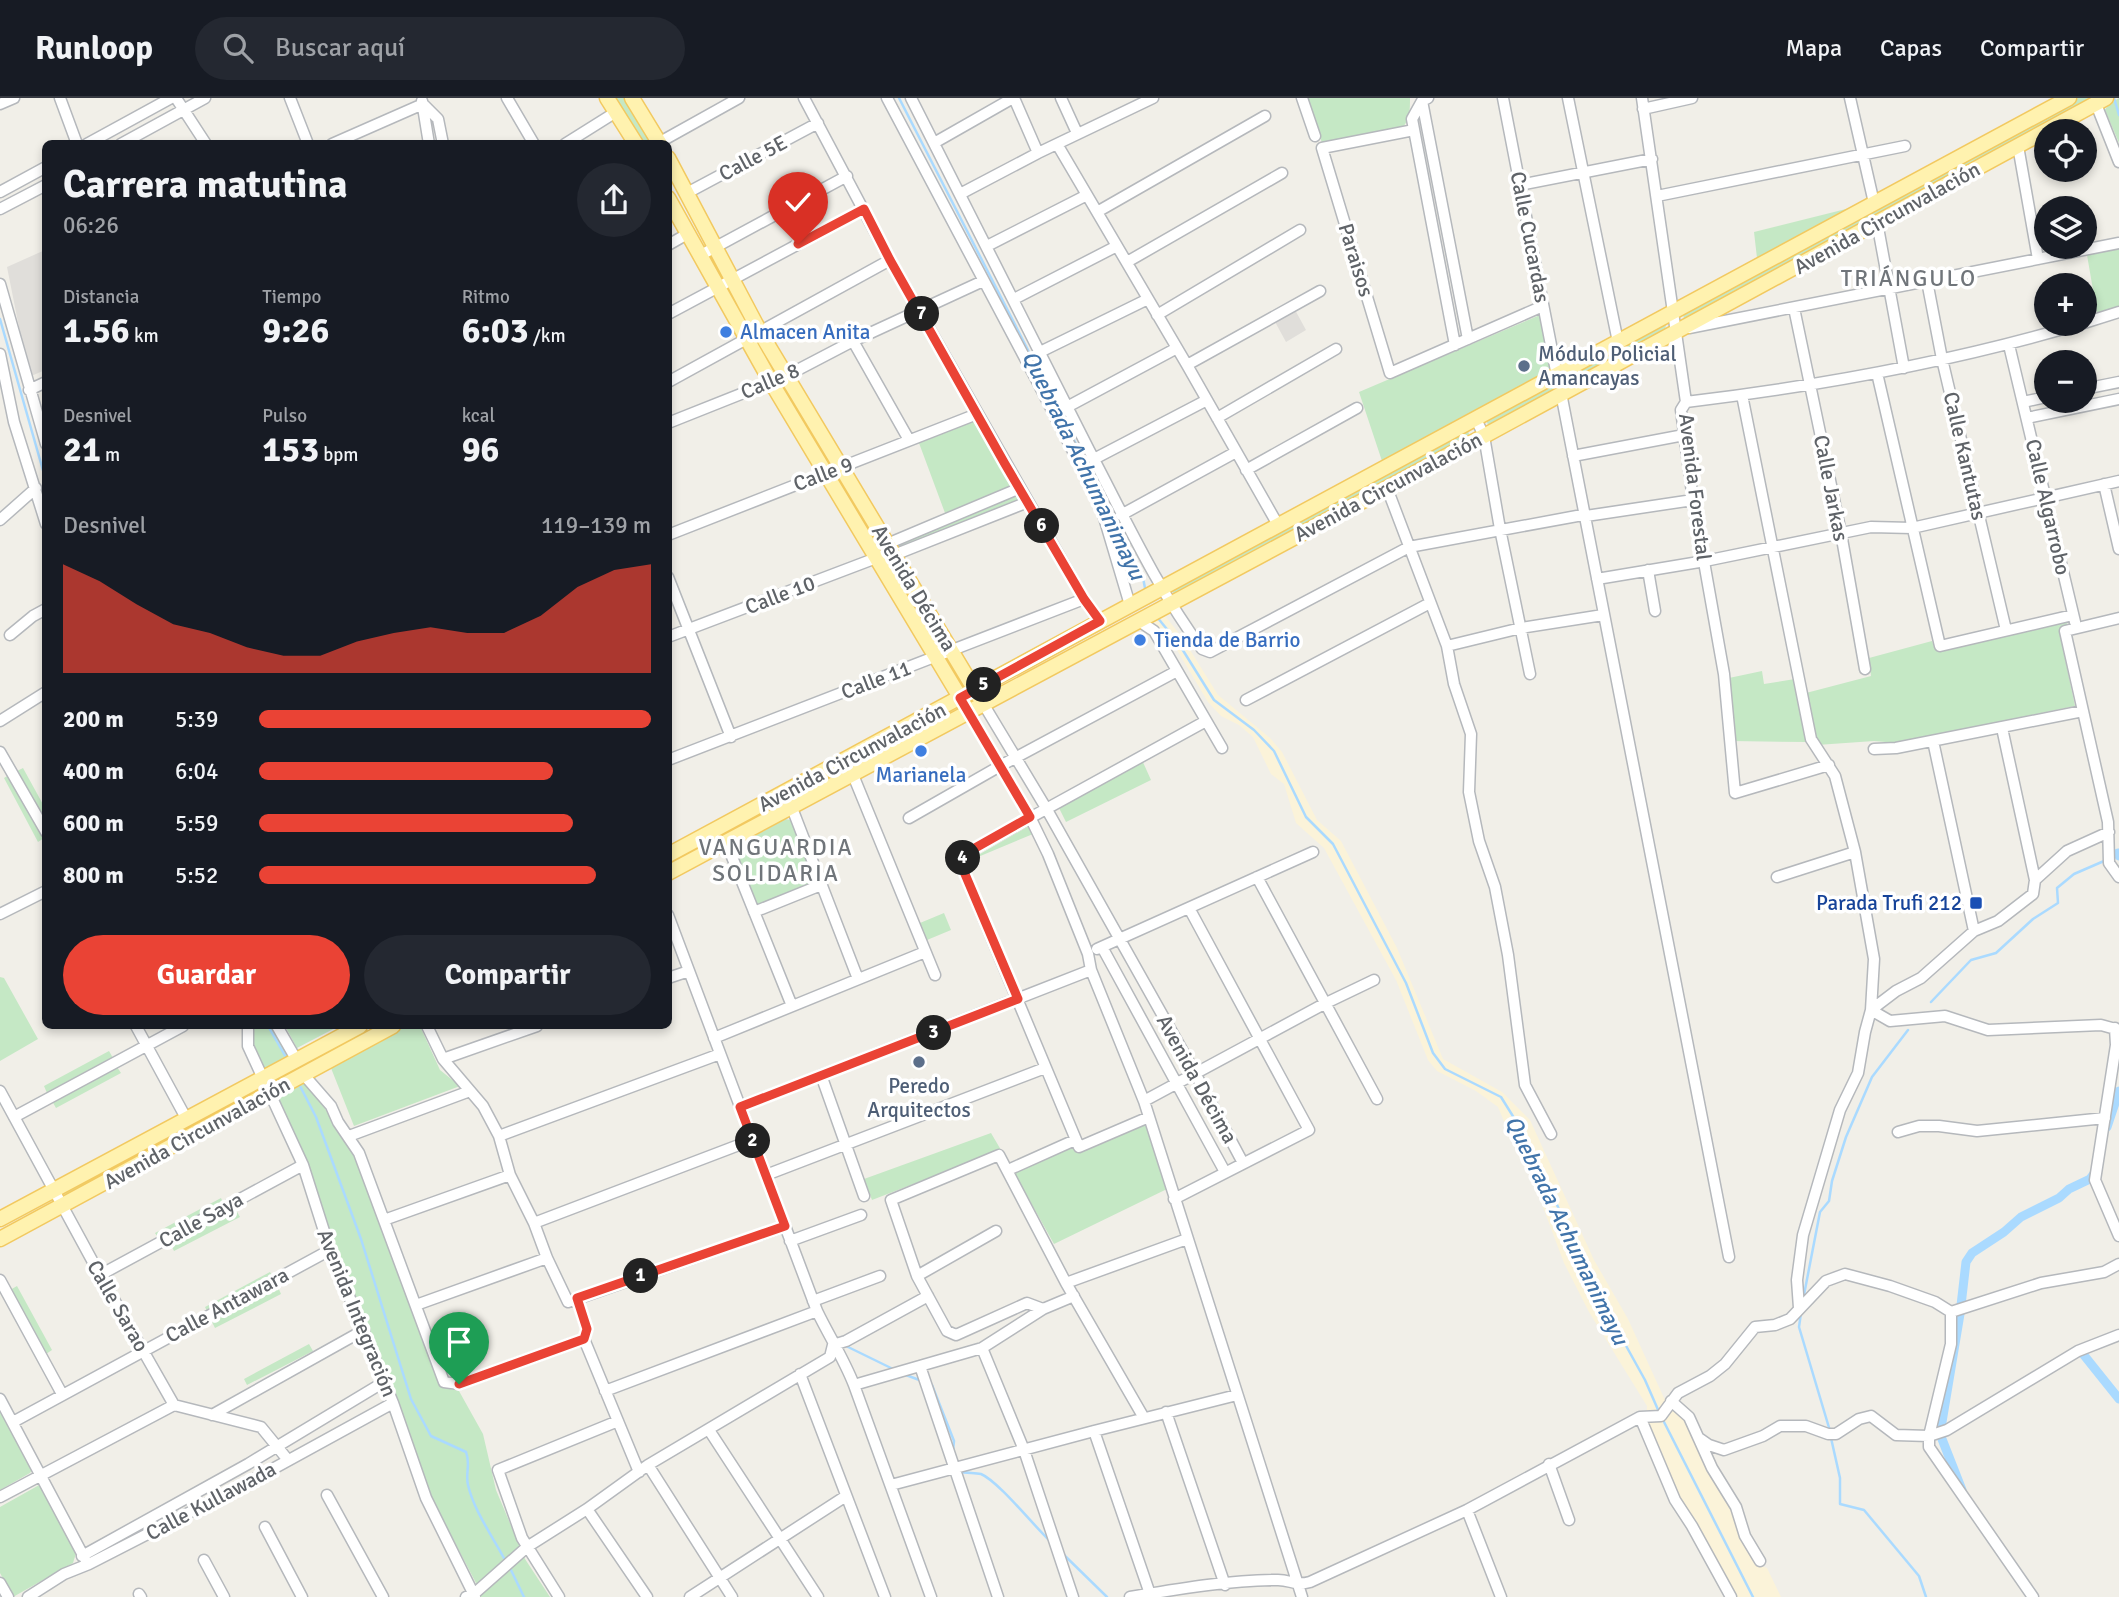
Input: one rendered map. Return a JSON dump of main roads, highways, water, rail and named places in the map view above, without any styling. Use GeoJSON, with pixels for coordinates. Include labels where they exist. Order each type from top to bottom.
{"type":"FeatureCollection","features":[{"type":"Feature","properties":{"kind":"main road"},"geometry":{"type":"LineString","coordinates":[[607,98],[634,140]]}},
{"type":"Feature","properties":{"kind":"main road"},"geometry":{"type":"LineString","coordinates":[[632,98],[658,140]]}},
{"type":"Feature","properties":{"kind":"main road","name":"Avenida Circunvalación"},"geometry":{"type":"LineString","coordinates":[[672,853],[2069,98]]}},
{"type":"Feature","properties":{"kind":"main road","name":"Avenida Circunvalación"},"geometry":{"type":"LineString","coordinates":[[672,871],[1484,436],[2103,100]]}},
{"type":"Feature","properties":{"kind":"main road","name":"Avenida Décima"},"geometry":{"type":"LineString","coordinates":[[672,165],[732,279],[771,382],[969,713]]}},
{"type":"Feature","properties":{"kind":"main road","name":"Avenida Décima"},"geometry":{"type":"LineString","coordinates":[[672,206],[690,233],[718,287],[786,376],[984,705]]}},
{"type":"Feature","properties":{"kind":"main road","name":"Avenida Circunvalación"},"geometry":{"type":"LineString","coordinates":[[0,1219],[354,1029]]}},
{"type":"Feature","properties":{"kind":"main road","name":"Avenida Circunvalación"},"geometry":{"type":"LineString","coordinates":[[0,1239],[388,1029]]}},
{"type":"Feature","properties":{"kind":"waterway","name":"Quebrada Achumanimayu"},"geometry":{"type":"LineString","coordinates":[[899,98],[1119,528],[1143,578],[1146,593]]}},
{"type":"Feature","properties":{"kind":"waterway"},"geometry":{"type":"LineString","coordinates":[[2114,98],[2119,115]]}},
{"type":"Feature","properties":{"kind":"waterway"},"geometry":{"type":"LineString","coordinates":[[0,319],[42,467]]}},
{"type":"Feature","properties":{"kind":"waterway","name":"Quebrada Achumanimayu"},"geometry":{"type":"LineString","coordinates":[[1157,617],[1179,644],[1214,700],[1254,730],[1274,751],[1306,817],[1333,844],[1406,983],[1433,1053],[1445,1069],[1501,1097],[1529,1142],[1594,1288],[1645,1380],[1659,1412]]}},
{"type":"Feature","properties":{"kind":"waterway"},"geometry":{"type":"LineString","coordinates":[[1931,1002],[1971,960],[1996,953],[2033,919],[2058,903],[2057,888],[2074,874],[2104,861]]}},
{"type":"Feature","properties":{"kind":"waterway"},"geometry":{"type":"LineString","coordinates":[[270,1029],[287,1059]]}},
{"type":"Feature","properties":{"kind":"waterway"},"geometry":{"type":"LineString","coordinates":[[1803,1300],[1820,1212],[1829,1201],[1832,1181],[1846,1137],[1872,1077],[1908,1030]]}},
{"type":"Feature","properties":{"kind":"waterway"},"geometry":{"type":"LineString","coordinates":[[299,1084],[316,1117],[361,1239],[411,1399],[431,1436],[466,1452],[467,1481],[471,1495],[505,1560]]}},
{"type":"Feature","properties":{"kind":"waterway"},"geometry":{"type":"LineString","coordinates":[[2107,1127],[2119,1091]]}},
{"type":"Feature","properties":{"kind":"waterway"},"geometry":{"type":"LineString","coordinates":[[1962,1490],[1940,1434],[1966,1262],[1972,1253],[2021,1217],[2090,1179],[2096,1171]]}},
{"type":"Feature","properties":{"kind":"waterway"},"geometry":{"type":"LineString","coordinates":[[1801,1313],[1799,1327],[1830,1431]]}},
{"type":"Feature","properties":{"kind":"waterway"},"geometry":{"type":"LineString","coordinates":[[846,1346],[893,1369]]}},
{"type":"Feature","properties":{"kind":"waterway"},"geometry":{"type":"LineString","coordinates":[[2083,1354],[2119,1399]]}},
{"type":"Feature","properties":{"kind":"waterway"},"geometry":{"type":"LineString","coordinates":[[906,1375],[922,1381]]}},
{"type":"Feature","properties":{"kind":"waterway"},"geometry":{"type":"LineString","coordinates":[[932,1385],[954,1441],[953,1451]]}},
{"type":"Feature","properties":{"kind":"waterway","name":"Quebrada Achumanimayu"},"geometry":{"type":"LineString","coordinates":[[1662,1418],[1753,1597]]}},
{"type":"Feature","properties":{"kind":"waterway"},"geometry":{"type":"LineString","coordinates":[[1831,1438],[1840,1478],[1840,1504],[1864,1510],[1919,1576],[1926,1597]]}},
{"type":"Feature","properties":{"kind":"waterway"},"geometry":{"type":"LineString","coordinates":[[959,1471],[981,1474],[988,1478],[1050,1541]]}},
{"type":"Feature","properties":{"kind":"waterway"},"geometry":{"type":"LineString","coordinates":[[1062,1553],[1107,1597]]}},
{"type":"Feature","properties":{"kind":"waterway"},"geometry":{"type":"LineString","coordinates":[[510,1568],[524,1597]]}},
{"type":"Feature","properties":{"kind":"place","name":"Almacen Anita"},"geometry":{"type":"Point","coordinates":[726,332]}},
{"type":"Feature","properties":{"kind":"place","name":"Módulo Policial Amancayas"},"geometry":{"type":"Point","coordinates":[1524,366]}},
{"type":"Feature","properties":{"kind":"place","name":"Tienda de Barrio"},"geometry":{"type":"Point","coordinates":[1140,640]}},
{"type":"Feature","properties":{"kind":"place","name":"Marianela"},"geometry":{"type":"Point","coordinates":[921,751]}},
{"type":"Feature","properties":{"kind":"place","name":"Parada Trufi 212"},"geometry":{"type":"Point","coordinates":[1976,903]}},
{"type":"Feature","properties":{"kind":"place","name":"Peredo Arquitectos"},"geometry":{"type":"Point","coordinates":[919,1062]}},
{"type":"Feature","properties":{"kind":"district","name":"TRIÁNGULO"},"geometry":{"type":"Point","coordinates":[1909,278]}},
{"type":"Feature","properties":{"kind":"district","name":"VANGUARDIA SOLIDARIA"},"geometry":{"type":"Point","coordinates":[776,860]}}]}
